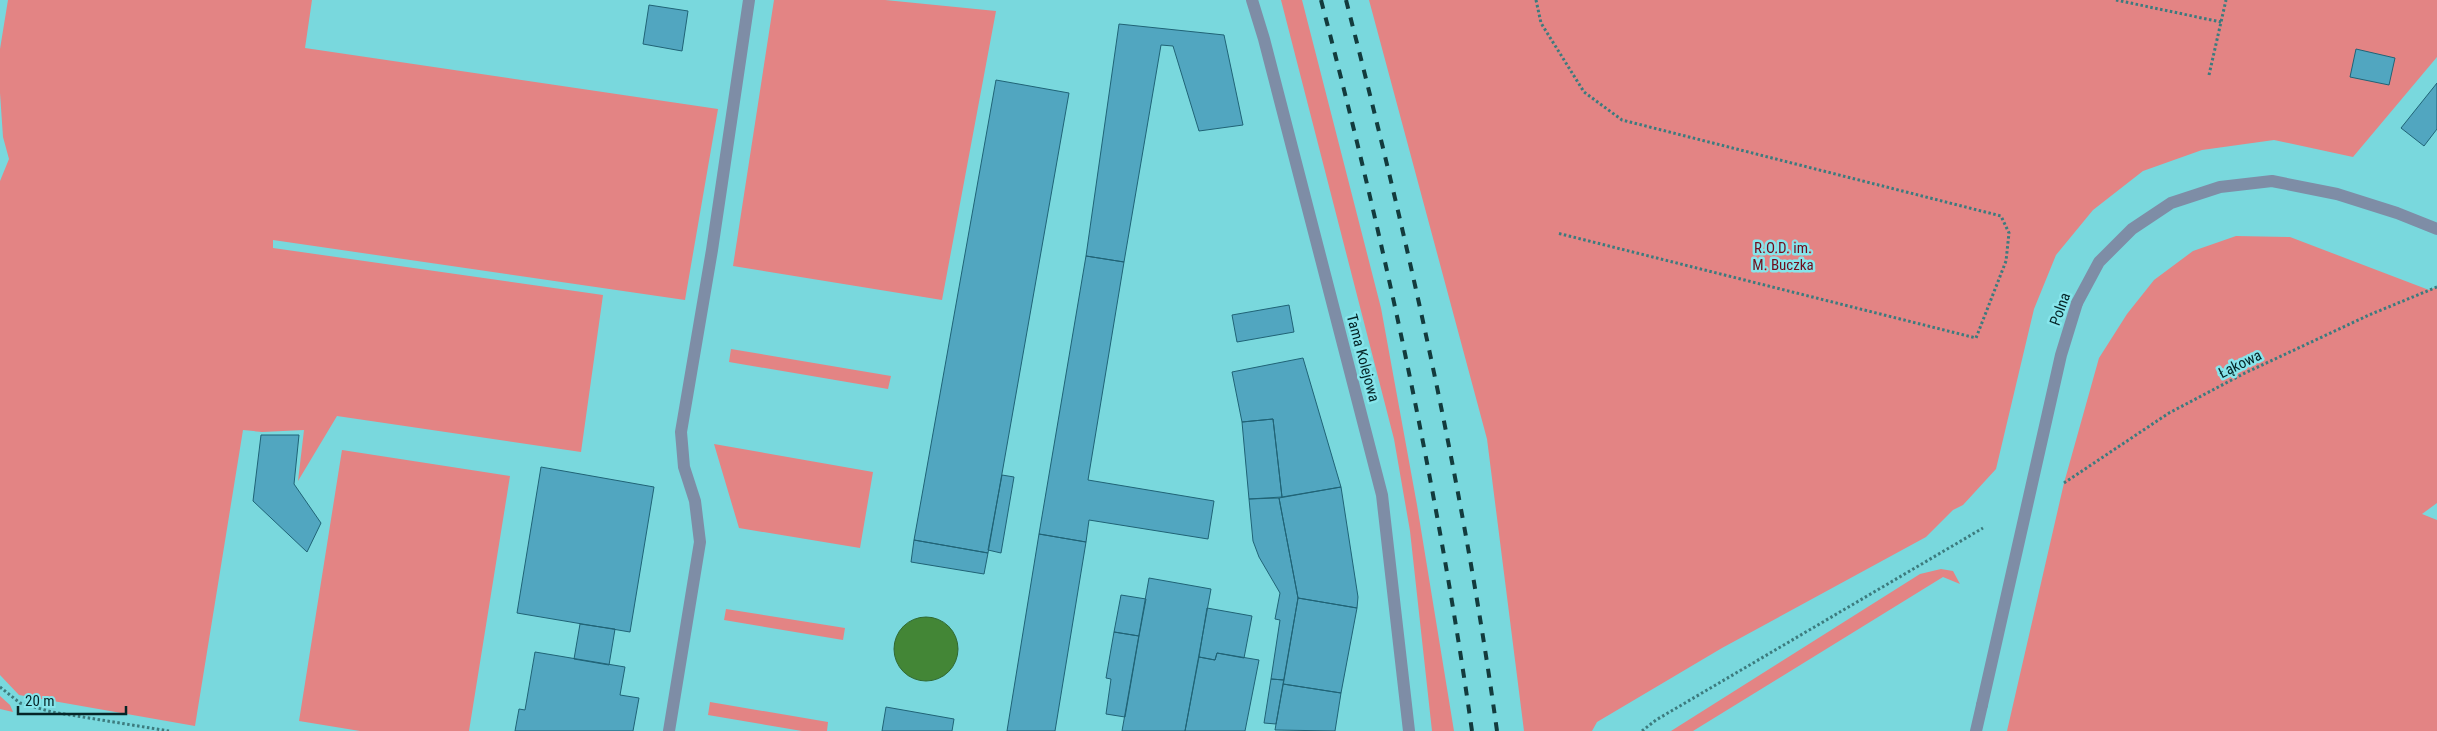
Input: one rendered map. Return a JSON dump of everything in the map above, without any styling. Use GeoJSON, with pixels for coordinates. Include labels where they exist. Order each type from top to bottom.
{"type":"FeatureCollection","features":[{"type":"Feature","properties":{"kind":"street"},"geometry":{"type":"LineString","coordinates":[[669,731],[700,542],[695,501],[684,467],[681,432],[712,250],[749,0]]}},
{"type":"Feature","properties":{"kind":"street","name":"Tama Kolejowa"},"geometry":{"type":"LineString","coordinates":[[1252,0],[1264,39],[1382,495],[1409,731]]}},
{"type":"Feature","properties":{"kind":"street","name":"Polna"},"geometry":{"type":"LineString","coordinates":[[1976,731],[2061,355],[2077,303],[2099,262],[2132,229],[2171,202],[2220,188],[2272,181],[2345,196],[2397,213],[2437,230]]}},
{"type":"Feature","properties":{"kind":"path"},"geometry":{"type":"LineString","coordinates":[[1536,0],[1541,23],[1584,92],[1622,120],[2001,216],[2009,233],[2006,261],[1976,338],[1557,233]]}},
{"type":"Feature","properties":{"kind":"path"},"geometry":{"type":"LineString","coordinates":[[2116,0],[2221,22]]}},
{"type":"Feature","properties":{"kind":"path"},"geometry":{"type":"LineString","coordinates":[[2209,75],[2226,0]]}},
{"type":"Feature","properties":{"kind":"path","name":"Łąkowa"},"geometry":{"type":"LineString","coordinates":[[2064,483],[2169,413],[2245,373],[2342,327],[2437,287]]}},
{"type":"Feature","properties":{"kind":"path"},"geometry":{"type":"LineString","coordinates":[[1642,731],[1656,720],[1983,528]]}},
{"type":"Feature","properties":{"kind":"path"},"geometry":{"type":"LineString","coordinates":[[0,687],[20,703],[52,712],[169,731]]}},
{"type":"Feature","properties":{"kind":"green space"},"geometry":{"type":"Polygon","coordinates":[[[8,0],[312,0],[305,48],[718,109],[685,300],[273,240],[273,248],[603,295],[581,452],[337,416],[298,481],[304,430],[262,432],[243,430],[195,726],[19,695],[0,675],[0,181],[9,159],[3,137],[0,49],[8,0]]]}},
{"type":"Feature","properties":{"kind":"green space"},"geometry":{"type":"Polygon","coordinates":[[[774,0],[885,0],[996,11],[942,300],[733,266],[774,0]]]}},
{"type":"Feature","properties":{"kind":"green space"},"geometry":{"type":"Polygon","coordinates":[[[1281,0],[1302,0],[1381,308],[1417,505],[1454,731],[1432,731],[1410,531],[1394,439],[1281,0]]]}},
{"type":"Feature","properties":{"kind":"green space","name":"R.O.D. im. M. Buczka"},"geometry":{"type":"Polygon","coordinates":[[[1369,0],[2437,0],[2437,57],[2353,157],[2274,140],[2202,150],[2143,171],[2093,210],[2056,255],[2034,309],[1996,469],[1963,505],[1953,510],[1926,537],[1722,648],[1597,722],[1592,731],[1524,731],[1487,439],[1369,0]]]}},
{"type":"Feature","properties":{"kind":"green space"},"geometry":{"type":"Polygon","coordinates":[[[2236,236],[2290,237],[2429,290],[2437,287],[2437,503],[2422,514],[2437,520],[2437,731],[2007,731],[2064,483],[2099,358],[2127,314],[2154,280],[2193,251],[2236,236]]]}},
{"type":"Feature","properties":{"kind":"green space"},"geometry":{"type":"Polygon","coordinates":[[[731,349],[891,376],[888,389],[729,362],[731,349]]]}},
{"type":"Feature","properties":{"kind":"green space"},"geometry":{"type":"Polygon","coordinates":[[[714,444],[873,472],[860,548],[739,528],[714,444]]]}},
{"type":"Feature","properties":{"kind":"green space"},"geometry":{"type":"Polygon","coordinates":[[[342,450],[510,476],[469,731],[360,731],[299,721],[342,450]]]}},
{"type":"Feature","properties":{"kind":"green space"},"geometry":{"type":"Polygon","coordinates":[[[1941,569],[1953,571],[1960,584],[1943,577],[1693,731],[1671,731],[1920,574],[1941,569]]]}},
{"type":"Feature","properties":{"kind":"green space"},"geometry":{"type":"Polygon","coordinates":[[[726,609],[845,628],[843,640],[724,620],[726,609]]]}},
{"type":"Feature","properties":{"kind":"green space"},"geometry":{"type":"Polygon","coordinates":[[[0,696],[10,705],[13,712],[0,709],[0,696]]]}},
{"type":"Feature","properties":{"kind":"green space"},"geometry":{"type":"Polygon","coordinates":[[[710,702],[828,722],[827,731],[802,731],[708,715],[710,702]]]}},
{"type":"Feature","properties":{"kind":"shaded area"},"geometry":{"type":"Polygon","coordinates":[[[926,617],[938,619],[949,626],[956,637],[958,649],[956,661],[949,672],[938,679],[926,681],[914,679],[903,672],[896,661],[894,649],[896,637],[903,626],[914,619],[926,617]]]}},
{"type":"Feature","properties":{"kind":"building"},"geometry":{"type":"Polygon","coordinates":[[[649,5],[688,11],[682,51],[643,44],[649,5]]]}},
{"type":"Feature","properties":{"kind":"building"},"geometry":{"type":"Polygon","coordinates":[[[1119,24],[1224,35],[1243,125],[1199,131],[1173,46],[1161,45],[1124,262],[1086,256],[1119,24]]]}},
{"type":"Feature","properties":{"kind":"building"},"geometry":{"type":"Polygon","coordinates":[[[2356,49],[2395,58],[2389,85],[2350,77],[2356,49]]]}},
{"type":"Feature","properties":{"kind":"building"},"geometry":{"type":"Polygon","coordinates":[[[996,80],[1069,93],[988,553],[914,540],[996,80]]]}},
{"type":"Feature","properties":{"kind":"building"},"geometry":{"type":"Polygon","coordinates":[[[2437,83],[2437,129],[2424,146],[2401,128],[2437,83]]]}},
{"type":"Feature","properties":{"kind":"building"},"geometry":{"type":"Polygon","coordinates":[[[1086,256],[1124,262],[1088,480],[1214,501],[1208,539],[1089,520],[1086,542],[1039,534],[1086,256]]]}},
{"type":"Feature","properties":{"kind":"building"},"geometry":{"type":"Polygon","coordinates":[[[1289,305],[1294,332],[1237,342],[1232,315],[1289,305]]]}},
{"type":"Feature","properties":{"kind":"building"},"geometry":{"type":"Polygon","coordinates":[[[1303,358],[1341,487],[1282,497],[1273,419],[1242,422],[1232,372],[1303,358]]]}},
{"type":"Feature","properties":{"kind":"building"},"geometry":{"type":"Polygon","coordinates":[[[1273,419],[1282,497],[1249,499],[1242,422],[1273,419]]]}},
{"type":"Feature","properties":{"kind":"building"},"geometry":{"type":"Polygon","coordinates":[[[261,435],[299,435],[294,484],[321,523],[307,552],[253,501],[261,435]]]}},
{"type":"Feature","properties":{"kind":"building"},"geometry":{"type":"Polygon","coordinates":[[[541,467],[654,487],[630,632],[517,613],[541,467]]]}},
{"type":"Feature","properties":{"kind":"building"},"geometry":{"type":"Polygon","coordinates":[[[1002,475],[1014,477],[1001,553],[988,550],[1002,475]]]}},
{"type":"Feature","properties":{"kind":"building"},"geometry":{"type":"Polygon","coordinates":[[[1341,487],[1358,597],[1357,608],[1298,598],[1279,498],[1341,487]]]}},
{"type":"Feature","properties":{"kind":"building"},"geometry":{"type":"Polygon","coordinates":[[[1279,498],[1298,598],[1284,680],[1271,679],[1280,620],[1275,619],[1280,593],[1259,557],[1253,541],[1249,499],[1279,498]]]}},
{"type":"Feature","properties":{"kind":"building"},"geometry":{"type":"Polygon","coordinates":[[[1039,534],[1086,542],[1055,731],[1007,731],[1039,534]]]}},
{"type":"Feature","properties":{"kind":"building"},"geometry":{"type":"Polygon","coordinates":[[[914,540],[988,553],[984,574],[911,562],[914,540]]]}},
{"type":"Feature","properties":{"kind":"building"},"geometry":{"type":"Polygon","coordinates":[[[1149,578],[1211,589],[1185,731],[1122,731],[1149,578]]]}},
{"type":"Feature","properties":{"kind":"building"},"geometry":{"type":"Polygon","coordinates":[[[1121,595],[1146,599],[1139,636],[1114,632],[1121,595]]]}},
{"type":"Feature","properties":{"kind":"building"},"geometry":{"type":"Polygon","coordinates":[[[1298,598],[1357,608],[1341,693],[1283,684],[1298,598]]]}},
{"type":"Feature","properties":{"kind":"building"},"geometry":{"type":"Polygon","coordinates":[[[1207,608],[1252,616],[1244,658],[1217,653],[1215,660],[1199,657],[1207,608]]]}},
{"type":"Feature","properties":{"kind":"building"},"geometry":{"type":"Polygon","coordinates":[[[580,624],[615,629],[609,665],[574,659],[580,624]]]}},
{"type":"Feature","properties":{"kind":"building"},"geometry":{"type":"Polygon","coordinates":[[[1114,632],[1139,636],[1125,717],[1106,714],[1111,679],[1106,678],[1114,632]]]}},
{"type":"Feature","properties":{"kind":"building"},"geometry":{"type":"Polygon","coordinates":[[[535,652],[625,667],[620,695],[639,698],[633,731],[515,731],[519,709],[525,710],[535,652]]]}},
{"type":"Feature","properties":{"kind":"building"},"geometry":{"type":"Polygon","coordinates":[[[1217,653],[1259,660],[1245,731],[1185,731],[1199,657],[1215,660],[1217,653]]]}},
{"type":"Feature","properties":{"kind":"building"},"geometry":{"type":"Polygon","coordinates":[[[1271,679],[1284,680],[1276,724],[1264,723],[1271,679]]]}},
{"type":"Feature","properties":{"kind":"building"},"geometry":{"type":"Polygon","coordinates":[[[1283,684],[1341,693],[1335,731],[1275,730],[1283,684]]]}},
{"type":"Feature","properties":{"kind":"building"},"geometry":{"type":"Polygon","coordinates":[[[886,707],[954,719],[952,731],[882,731],[886,707]]]}},
{"type":"Feature","properties":{"kind":"railway"},"geometry":{"type":"LineString","coordinates":[[1321,0],[1366,181],[1407,363],[1442,547],[1472,731]]}},
{"type":"Feature","properties":{"kind":"railway"},"geometry":{"type":"LineString","coordinates":[[1346,0],[1391,181],[1432,363],[1468,546],[1497,731]]}}]}
